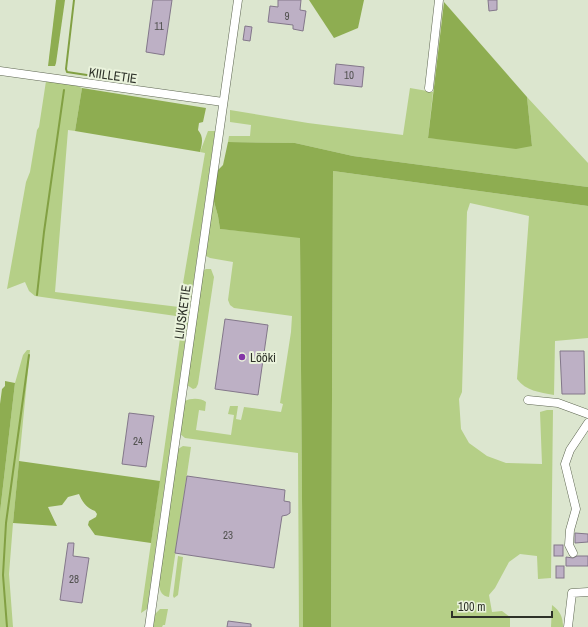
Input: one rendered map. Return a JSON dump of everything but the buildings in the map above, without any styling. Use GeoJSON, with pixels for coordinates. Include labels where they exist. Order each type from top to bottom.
{"type":"FeatureCollection","features":[{"type":"Feature","properties":{"kind":"street","name":"LIUSKETIE"},"geometry":{"type":"LineString","coordinates":[[149,627],[238,0]]}},
{"type":"Feature","properties":{"kind":"street"},"geometry":{"type":"LineString","coordinates":[[429,88],[439,0]]}},
{"type":"Feature","properties":{"kind":"street","name":"KIILLETIE"},"geometry":{"type":"LineString","coordinates":[[0,71],[223,102]]}},
{"type":"Feature","properties":{"kind":"street"},"geometry":{"type":"LineString","coordinates":[[528,400],[558,403],[588,414]]}},
{"type":"Feature","properties":{"kind":"street"},"geometry":{"type":"LineString","coordinates":[[573,553],[569,546],[570,530],[576,509],[566,464],[570,450],[588,423]]}},
{"type":"Feature","properties":{"kind":"street"},"geometry":{"type":"LineString","coordinates":[[568,627],[572,592],[588,592]]}},
{"type":"Feature","properties":{"kind":"green space"},"geometry":{"type":"Polygon","coordinates":[[[56,0],[65,0],[56,63],[55,66],[48,66],[56,0]]]}},
{"type":"Feature","properties":{"kind":"green space"},"geometry":{"type":"Polygon","coordinates":[[[309,0],[364,0],[358,28],[334,38],[309,0]]]}},
{"type":"Feature","properties":{"kind":"green space"},"geometry":{"type":"Polygon","coordinates":[[[444,2],[527,97],[532,146],[516,149],[428,138],[444,2]]]}},
{"type":"Feature","properties":{"kind":"green space"},"geometry":{"type":"Polygon","coordinates":[[[46,81],[75,85],[82,88],[75,131],[68,130],[55,292],[179,307],[205,153],[200,152],[208,131],[215,131],[147,609],[141,613],[183,317],[35,296],[29,291],[25,282],[7,289],[26,182],[30,172],[37,130],[39,127],[46,81]]]}},
{"type":"Feature","properties":{"kind":"green space"},"geometry":{"type":"Polygon","coordinates":[[[82,88],[206,108],[203,122],[199,123],[198,130],[202,138],[200,152],[75,131],[82,88]]]}},
{"type":"Feature","properties":{"kind":"green space"},"geometry":{"type":"Polygon","coordinates":[[[410,88],[433,92],[428,138],[532,146],[527,97],[588,163],[588,187],[353,156],[295,143],[228,142],[229,136],[250,136],[251,125],[230,122],[230,110],[308,123],[403,135],[410,88]]]}},
{"type":"Feature","properties":{"kind":"green space"},"geometry":{"type":"Polygon","coordinates":[[[228,142],[295,143],[353,156],[588,187],[588,206],[333,171],[331,627],[303,627],[300,238],[220,229],[213,198],[217,171],[223,165],[228,142]]]}},
{"type":"Feature","properties":{"kind":"green space"},"geometry":{"type":"Polygon","coordinates":[[[333,171],[588,206],[588,338],[555,341],[554,395],[529,389],[517,379],[529,216],[470,203],[467,212],[462,392],[459,399],[461,429],[469,443],[487,456],[506,463],[542,464],[540,412],[553,410],[551,578],[538,579],[537,556],[520,554],[509,562],[495,588],[489,595],[492,612],[502,611],[510,617],[510,627],[331,627],[333,171]]]}},
{"type":"Feature","properties":{"kind":"green space"},"geometry":{"type":"Polygon","coordinates":[[[213,198],[220,229],[300,237],[303,627],[299,627],[298,453],[185,438],[180,434],[185,401],[187,400],[199,399],[206,402],[205,411],[199,410],[196,430],[231,435],[234,415],[228,414],[230,406],[238,406],[236,419],[241,420],[244,407],[281,412],[283,404],[280,403],[292,316],[234,308],[230,305],[228,300],[233,262],[206,256],[213,198]]]}},
{"type":"Feature","properties":{"kind":"green space"},"geometry":{"type":"Polygon","coordinates":[[[206,269],[211,269],[214,277],[198,384],[196,388],[193,389],[187,385],[203,271],[206,269]]]}},
{"type":"Feature","properties":{"kind":"green space"},"geometry":{"type":"Polygon","coordinates":[[[27,350],[30,350],[9,574],[13,627],[0,627],[0,512],[15,383],[23,355],[27,350]]]}},
{"type":"Feature","properties":{"kind":"green space"},"geometry":{"type":"Polygon","coordinates":[[[5,381],[15,383],[0,512],[0,404],[2,389],[5,386],[5,381]]]}},
{"type":"Feature","properties":{"kind":"green space"},"geometry":{"type":"Polygon","coordinates":[[[183,446],[191,447],[169,597],[162,593],[159,585],[178,449],[183,446]]]}},
{"type":"Feature","properties":{"kind":"green space"},"geometry":{"type":"Polygon","coordinates":[[[19,461],[160,481],[151,543],[95,535],[88,525],[89,521],[96,517],[97,514],[85,504],[79,494],[68,497],[62,505],[48,507],[57,526],[13,523],[19,461]]]}},
{"type":"Feature","properties":{"kind":"green space"},"geometry":{"type":"Polygon","coordinates":[[[178,556],[183,557],[178,595],[174,598],[173,596],[178,556]]]}},
{"type":"Feature","properties":{"kind":"green space"},"geometry":{"type":"Polygon","coordinates":[[[552,605],[560,614],[563,627],[551,627],[552,605]]]}},
{"type":"Feature","properties":{"kind":"green space"},"geometry":{"type":"Polygon","coordinates":[[[160,609],[168,609],[165,625],[162,627],[153,627],[155,614],[160,609]]]}},
{"type":"Feature","properties":{"kind":"waterway"},"geometry":{"type":"LineString","coordinates":[[74,0],[66,69],[67,72],[120,80]]}},
{"type":"Feature","properties":{"kind":"waterway"},"geometry":{"type":"LineString","coordinates":[[37,295],[44,232],[64,90]]}},
{"type":"Feature","properties":{"kind":"waterway"},"geometry":{"type":"LineString","coordinates":[[7,627],[3,575],[6,523],[29,355]]}},
{"type":"Feature","properties":{"kind":"place","name":"Lööki"},"geometry":{"type":"Point","coordinates":[242,357]}}]}
